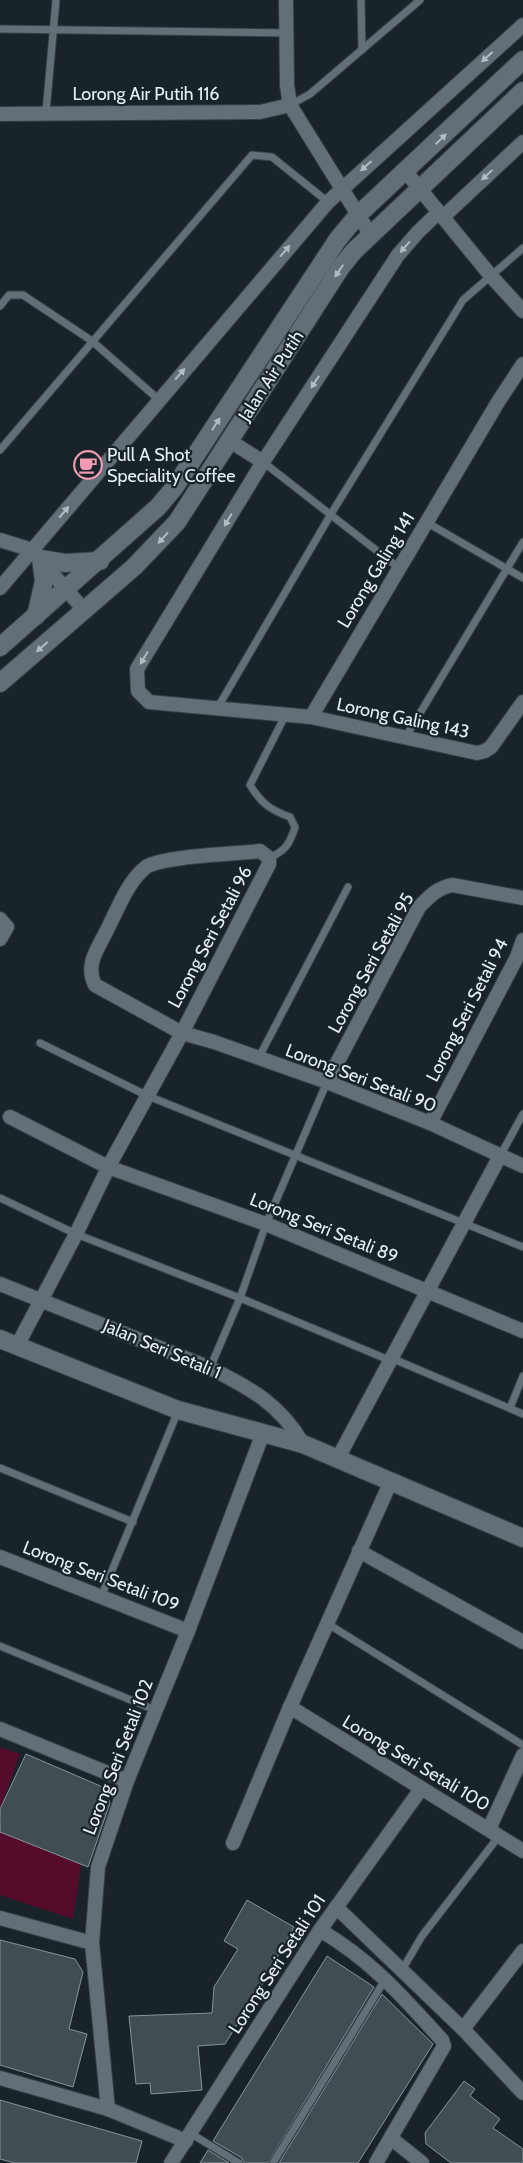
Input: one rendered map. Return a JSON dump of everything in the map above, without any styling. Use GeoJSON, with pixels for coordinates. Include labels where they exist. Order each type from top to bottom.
{"type":"FeatureCollection","features":[{"type":"Feature","properties":{"kind":"street"},"geometry":{"type":"LineString","coordinates":[[286,0],[287,85],[290,105],[370,234]]}},
{"type":"Feature","properties":{"kind":"street"},"geometry":{"type":"LineString","coordinates":[[0,588],[37,554],[158,399],[328,202],[523,25]]}},
{"type":"Feature","properties":{"kind":"street","name":"Jalan Air Putih"},"geometry":{"type":"LineString","coordinates":[[0,648],[100,561],[158,507],[174,488],[324,257],[358,215],[406,172],[523,60]]}},
{"type":"Feature","properties":{"kind":"street","name":"Jalan Air Putih"},"geometry":{"type":"LineString","coordinates":[[0,683],[134,567],[177,522],[341,267],[370,234],[523,91]]}},
{"type":"Feature","properties":{"kind":"street","name":"Lorong Air Putih 116"},"geometry":{"type":"LineString","coordinates":[[0,114],[46,112],[260,112],[290,105]]}},
{"type":"Feature","properties":{"kind":"street"},"geometry":{"type":"LineString","coordinates":[[311,716],[218,706],[149,702],[138,691],[137,669],[263,462],[398,255],[418,232],[441,215],[523,142]]}},
{"type":"Feature","properties":{"kind":"street"},"geometry":{"type":"LineString","coordinates":[[406,172],[491,276],[523,311]]}},
{"type":"Feature","properties":{"kind":"street","name":"Lorong Galing 141"},"geometry":{"type":"LineString","coordinates":[[311,716],[426,522],[523,364]]}},
{"type":"Feature","properties":{"kind":"street"},"geometry":{"type":"LineString","coordinates":[[230,441],[263,462]]}},
{"type":"Feature","properties":{"kind":"street"},"geometry":{"type":"LineString","coordinates":[[0,540],[65,563],[100,561]]}},
{"type":"Feature","properties":{"kind":"street"},"geometry":{"type":"LineString","coordinates":[[37,554],[84,610]]}},
{"type":"Feature","properties":{"kind":"street"},"geometry":{"type":"LineString","coordinates":[[36,616],[44,581],[37,554]]}},
{"type":"Feature","properties":{"kind":"street","name":"Lorong Galing 143"},"geometry":{"type":"LineString","coordinates":[[311,716],[477,753],[485,752],[492,746],[523,702]]}},
{"type":"Feature","properties":{"kind":"street","name":"Lorong Seri Setali 90"},"geometry":{"type":"LineString","coordinates":[[269,858],[260,851],[161,862],[144,869],[132,883],[93,957],[91,977],[95,985],[182,1033],[214,1042],[327,1082],[430,1123],[523,1166]]}},
{"type":"Feature","properties":{"kind":"street","name":"Lorong Seri Setali 96"},"geometry":{"type":"LineString","coordinates":[[17,1346],[76,1234],[108,1167],[182,1033],[267,870],[269,858]]}},
{"type":"Feature","properties":{"kind":"street","name":"Lorong Seri Setali 95"},"geometry":{"type":"LineString","coordinates":[[327,1082],[419,907],[431,894],[441,888],[452,885],[523,898]]}},
{"type":"Feature","properties":{"kind":"street"},"geometry":{"type":"LineString","coordinates":[[0,919],[7,927],[0,939]]}},
{"type":"Feature","properties":{"kind":"street","name":"Lorong Seri Setali 94"},"geometry":{"type":"LineString","coordinates":[[430,1123],[520,959],[523,940]]}},
{"type":"Feature","properties":{"kind":"street","name":"Lorong Seri Setali 89"},"geometry":{"type":"LineString","coordinates":[[10,1117],[108,1167],[266,1224],[523,1331]]}},
{"type":"Feature","properties":{"kind":"street"},"geometry":{"type":"LineString","coordinates":[[338,1458],[500,1156]]}},
{"type":"Feature","properties":{"kind":"street","name":"Jalan Seri Setali 1"},"geometry":{"type":"LineString","coordinates":[[0,1284],[210,1368],[235,1380],[276,1407],[291,1422],[303,1444]]}},
{"type":"Feature","properties":{"kind":"street"},"geometry":{"type":"LineString","coordinates":[[0,1339],[178,1410],[303,1444],[523,1538]]}},
{"type":"Feature","properties":{"kind":"street","name":"Lorong Seri Setali 102"},"geometry":{"type":"LineString","coordinates":[[108,2110],[92,1943],[98,1867],[127,1781],[188,1631],[263,1433]]}},
{"type":"Feature","properties":{"kind":"street"},"geometry":{"type":"LineString","coordinates":[[233,1843],[290,1707],[392,1481]]}},
{"type":"Feature","properties":{"kind":"street"},"geometry":{"type":"LineString","coordinates":[[359,1551],[523,1642]]}},
{"type":"Feature","properties":{"kind":"street","name":"Lorong Seri Setali 109"},"geometry":{"type":"LineString","coordinates":[[0,1557],[188,1631]]}},
{"type":"Feature","properties":{"kind":"street","name":"Lorong Seri Setali 100"},"geometry":{"type":"LineString","coordinates":[[290,1707],[523,1851]]}},
{"type":"Feature","properties":{"kind":"street"},"geometry":{"type":"LineString","coordinates":[[0,1729],[127,1781]]}},
{"type":"Feature","properties":{"kind":"street"},"geometry":{"type":"LineString","coordinates":[[494,1833],[523,1755]]}},
{"type":"Feature","properties":{"kind":"street","name":"Lorong Seri Setali 101"},"geometry":{"type":"LineString","coordinates":[[171,2163],[320,1930],[421,1789]]}},
{"type":"Feature","properties":{"kind":"street"},"geometry":{"type":"LineString","coordinates":[[336,1907],[463,2028],[523,2092]]}},
{"type":"Feature","properties":{"kind":"street"},"geometry":{"type":"LineString","coordinates":[[0,1918],[92,1943]]}},
{"type":"Feature","properties":{"kind":"street"},"geometry":{"type":"LineString","coordinates":[[320,1930],[346,1945],[386,1978],[442,2040],[444,2046],[392,2139],[376,2163]]}},
{"type":"Feature","properties":{"kind":"street"},"geometry":{"type":"LineString","coordinates":[[463,2028],[523,1951]]}},
{"type":"Feature","properties":{"kind":"street"},"geometry":{"type":"LineString","coordinates":[[0,2078],[108,2110],[188,2137]]}},
{"type":"Feature","properties":{"kind":"street"},"geometry":{"type":"LineString","coordinates":[[392,2139],[422,2163]]}},
{"type":"Feature","properties":{"kind":"lane"},"geometry":{"type":"LineString","coordinates":[[46,112],[56,0]]}},
{"type":"Feature","properties":{"kind":"lane"},"geometry":{"type":"LineString","coordinates":[[360,0],[362,50]]}},
{"type":"Feature","properties":{"kind":"lane"},"geometry":{"type":"LineString","coordinates":[[290,105],[310,94],[420,0]]}},
{"type":"Feature","properties":{"kind":"lane"},"geometry":{"type":"LineString","coordinates":[[0,29],[53,32],[287,33]]}},
{"type":"Feature","properties":{"kind":"lane"},"geometry":{"type":"LineString","coordinates":[[0,450],[252,155],[272,157],[328,202]]}},
{"type":"Feature","properties":{"kind":"lane"},"geometry":{"type":"LineString","coordinates":[[218,706],[331,514],[462,300],[523,248]]}},
{"type":"Feature","properties":{"kind":"lane"},"geometry":{"type":"LineString","coordinates":[[0,306],[9,295],[23,295],[92,341],[158,399]]}},
{"type":"Feature","properties":{"kind":"lane"},"geometry":{"type":"LineString","coordinates":[[263,462],[399,568]]}},
{"type":"Feature","properties":{"kind":"lane"},"geometry":{"type":"LineString","coordinates":[[426,522],[523,578]]}},
{"type":"Feature","properties":{"kind":"lane"},"geometry":{"type":"LineString","coordinates":[[405,738],[523,542]]}},
{"type":"Feature","properties":{"kind":"lane"},"geometry":{"type":"LineString","coordinates":[[269,858],[283,852],[290,843],[295,827],[290,817],[270,810],[259,800],[250,785],[286,713]]}},
{"type":"Feature","properties":{"kind":"lane"},"geometry":{"type":"LineString","coordinates":[[258,1059],[348,887]]}},
{"type":"Feature","properties":{"kind":"lane"},"geometry":{"type":"LineString","coordinates":[[40,1043],[148,1096],[523,1247]]}},
{"type":"Feature","properties":{"kind":"lane"},"geometry":{"type":"LineString","coordinates":[[210,1368],[240,1298],[266,1224],[327,1082]]}},
{"type":"Feature","properties":{"kind":"lane"},"geometry":{"type":"LineString","coordinates":[[500,1156],[523,1114]]}},
{"type":"Feature","properties":{"kind":"lane"},"geometry":{"type":"LineString","coordinates":[[0,1198],[76,1234],[240,1298],[523,1414]]}},
{"type":"Feature","properties":{"kind":"lane"},"geometry":{"type":"LineString","coordinates":[[510,1408],[523,1376]]}},
{"type":"Feature","properties":{"kind":"lane"},"geometry":{"type":"LineString","coordinates":[[101,1596],[178,1410]]}},
{"type":"Feature","properties":{"kind":"lane"},"geometry":{"type":"LineString","coordinates":[[0,1468],[133,1522]]}},
{"type":"Feature","properties":{"kind":"lane"},"geometry":{"type":"LineString","coordinates":[[328,1624],[523,1745]]}},
{"type":"Feature","properties":{"kind":"lane"},"geometry":{"type":"LineString","coordinates":[[0,1646],[155,1710]]}},
{"type":"Feature","properties":{"kind":"lane"},"geometry":{"type":"LineString","coordinates":[[402,1970],[422,1936],[494,1833]]}},
{"type":"Feature","properties":{"kind":"lane"},"geometry":{"type":"LineString","coordinates":[[272,2163],[386,1978]]}},
{"type":"Feature","properties":{"kind":"lane"},"geometry":{"type":"LineString","coordinates":[[188,2137],[239,2163]]}},
{"type":"Feature","properties":{"kind":"shaded area"},"geometry":{"type":"Polygon","coordinates":[[[0,1747],[20,1754],[0,1809],[0,1747]]]}},
{"type":"Feature","properties":{"kind":"shaded area"},"geometry":{"type":"Polygon","coordinates":[[[0,1828],[82,1859],[73,1919],[0,1895],[0,1828]]]}},
{"type":"Feature","properties":{"kind":"building"},"geometry":{"type":"Polygon","coordinates":[[[26,1754],[105,1788],[110,1803],[88,1867],[0,1832],[0,1809],[26,1754]]]}},
{"type":"Feature","properties":{"kind":"building"},"geometry":{"type":"Polygon","coordinates":[[[247,1900],[294,1927],[263,1983],[225,2044],[198,2046],[202,2090],[151,2094],[150,2083],[136,2084],[129,2016],[212,2013],[214,1987],[238,1949],[224,1941],[247,1900]]]}},
{"type":"Feature","properties":{"kind":"building"},"geometry":{"type":"Polygon","coordinates":[[[0,1940],[75,1959],[83,1972],[69,2029],[87,2034],[73,2087],[0,2065],[0,1940]]]}},
{"type":"Feature","properties":{"kind":"building"},"geometry":{"type":"Polygon","coordinates":[[[327,1956],[374,1987],[268,2163],[244,2163],[242,2158],[213,2141],[327,1956]]]}},
{"type":"Feature","properties":{"kind":"building"},"geometry":{"type":"Polygon","coordinates":[[[382,1994],[433,2044],[358,2163],[279,2163],[382,1994]]]}},
{"type":"Feature","properties":{"kind":"building"},"geometry":{"type":"Polygon","coordinates":[[[464,2081],[475,2089],[470,2096],[500,2119],[493,2128],[523,2149],[523,2163],[451,2163],[426,2144],[425,2133],[464,2081]]]}},
{"type":"Feature","properties":{"kind":"building"},"geometry":{"type":"Polygon","coordinates":[[[0,2100],[142,2141],[136,2163],[15,2163],[0,2159],[0,2100]]]}},
{"type":"Feature","properties":{"kind":"building"},"geometry":{"type":"Polygon","coordinates":[[[208,2150],[229,2163],[200,2163],[208,2150]]]}},
{"type":"Feature","properties":{"kind":"place","name":"Pull A Shot Speciality Coffee"},"geometry":{"type":"Point","coordinates":[88,465]}}]}
